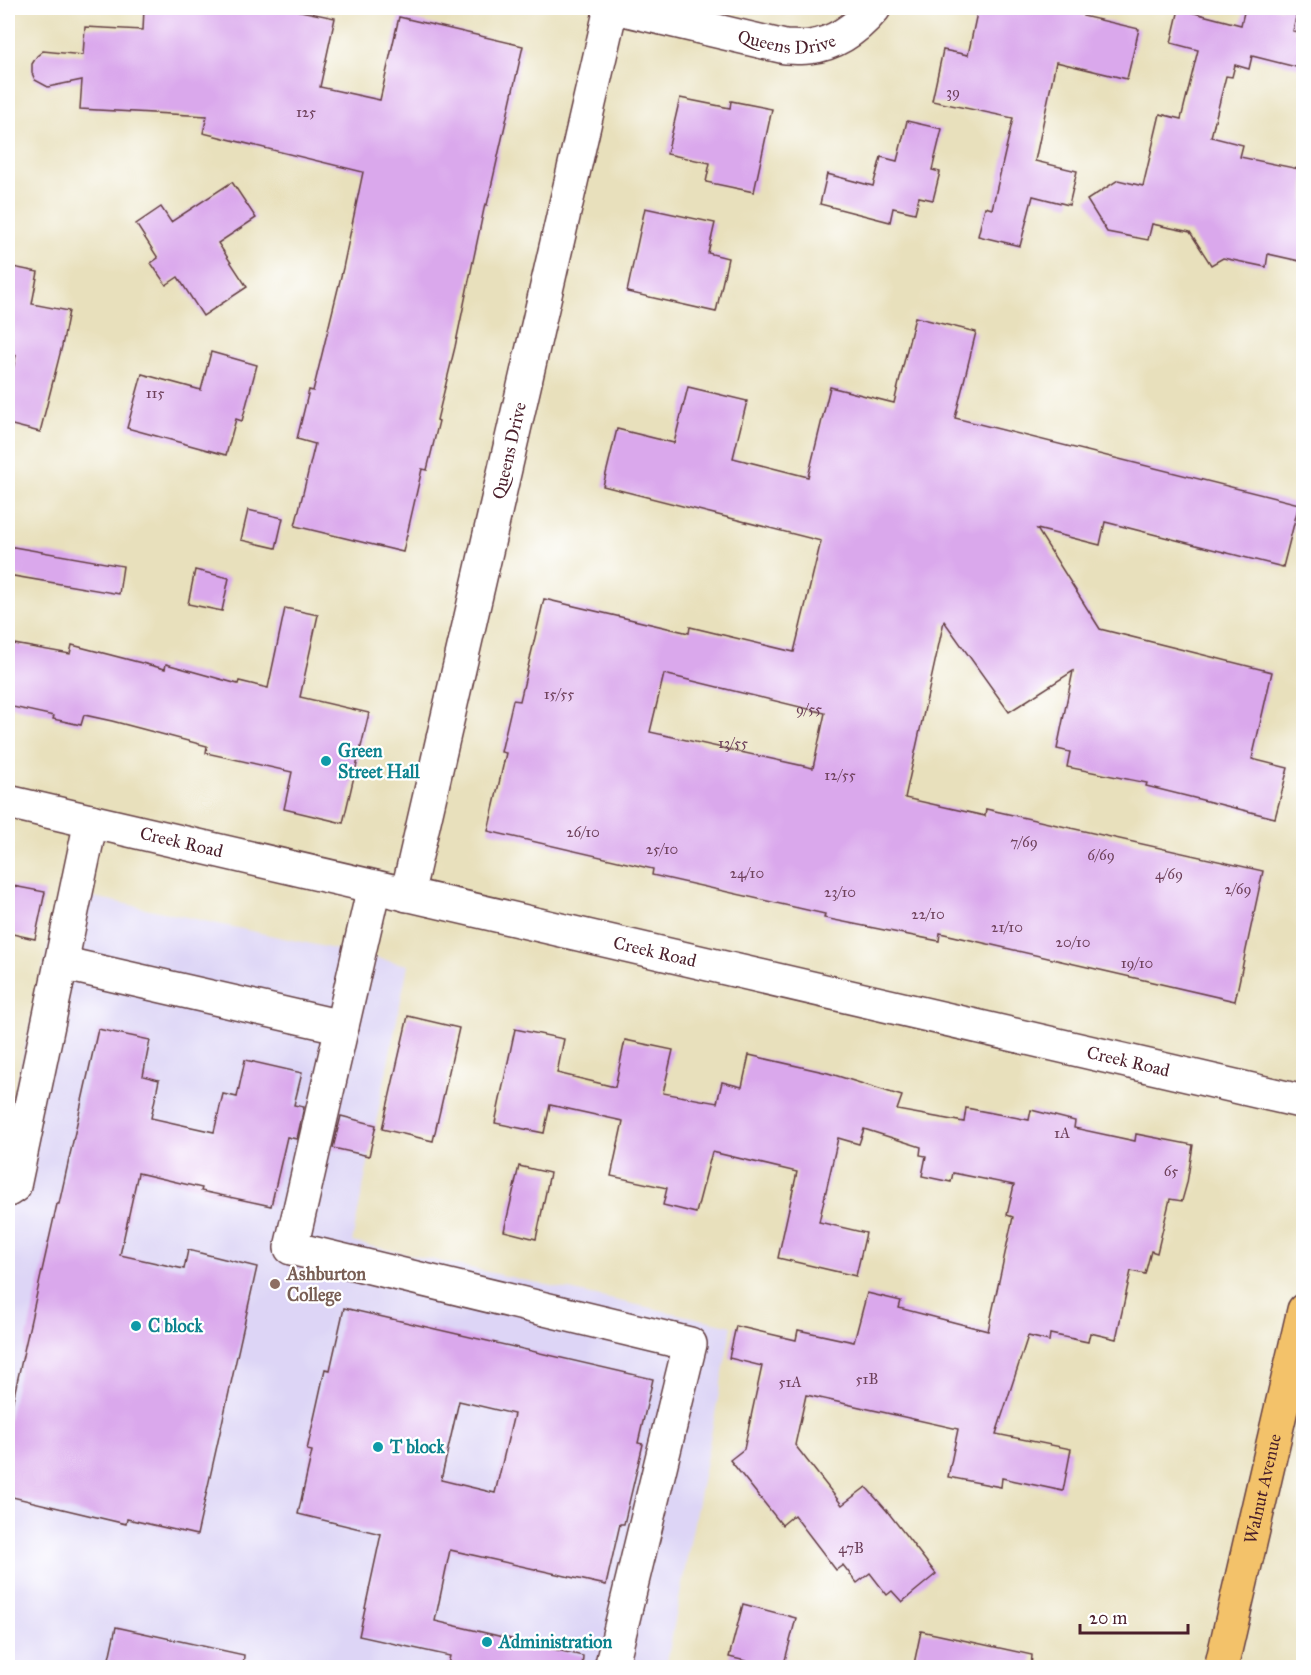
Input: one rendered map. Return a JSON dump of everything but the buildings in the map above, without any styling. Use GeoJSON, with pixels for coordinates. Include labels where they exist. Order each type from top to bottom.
{"type":"FeatureCollection","features":[{"type":"Feature","properties":{"kind":"main road","name":"Walnut Avenue"},"geometry":{"type":"LineString","coordinates":[[1221,1668],[1304,1310]]}},
{"type":"Feature","properties":{"kind":"street","name":"Queens Drive"},"geometry":{"type":"LineString","coordinates":[[407,895],[611,8]]}},
{"type":"Feature","properties":{"kind":"street","name":"Queens Drive"},"geometry":{"type":"LineString","coordinates":[[620,8],[785,47],[810,47],[836,40],[862,22],[874,8]]}},
{"type":"Feature","properties":{"kind":"street","name":"Creek Road"},"geometry":{"type":"LineString","coordinates":[[8,802],[1304,1102]]}},
{"type":"Feature","properties":{"kind":"street"},"geometry":{"type":"LineString","coordinates":[[8,1190],[14,1186],[91,821]]}},
{"type":"Feature","properties":{"kind":"street"},"geometry":{"type":"LineString","coordinates":[[374,887],[291,1248],[690,1344],[611,1668]]}},
{"type":"Feature","properties":{"kind":"street"},"geometry":{"type":"LineString","coordinates":[[61,963],[342,1027]]}},
{"type":"Feature","properties":{"kind":"shaded area","name":"Ashburton College"},"geometry":{"type":"Polygon","coordinates":[[[61,890],[408,965],[352,1242],[732,1326],[666,1667],[8,1668],[8,1120],[61,890]]]}},
{"type":"Feature","properties":{"kind":"place","name":"Green Street Hall"},"geometry":{"type":"Point","coordinates":[326,761]}},
{"type":"Feature","properties":{"kind":"place","name":"Ashburton College"},"geometry":{"type":"Point","coordinates":[275,1284]}},
{"type":"Feature","properties":{"kind":"place","name":"C block"},"geometry":{"type":"Point","coordinates":[136,1326]}},
{"type":"Feature","properties":{"kind":"place","name":"T block"},"geometry":{"type":"Point","coordinates":[378,1447]}},
{"type":"Feature","properties":{"kind":"place","name":"Administration"},"geometry":{"type":"Point","coordinates":[487,1642]}}]}
